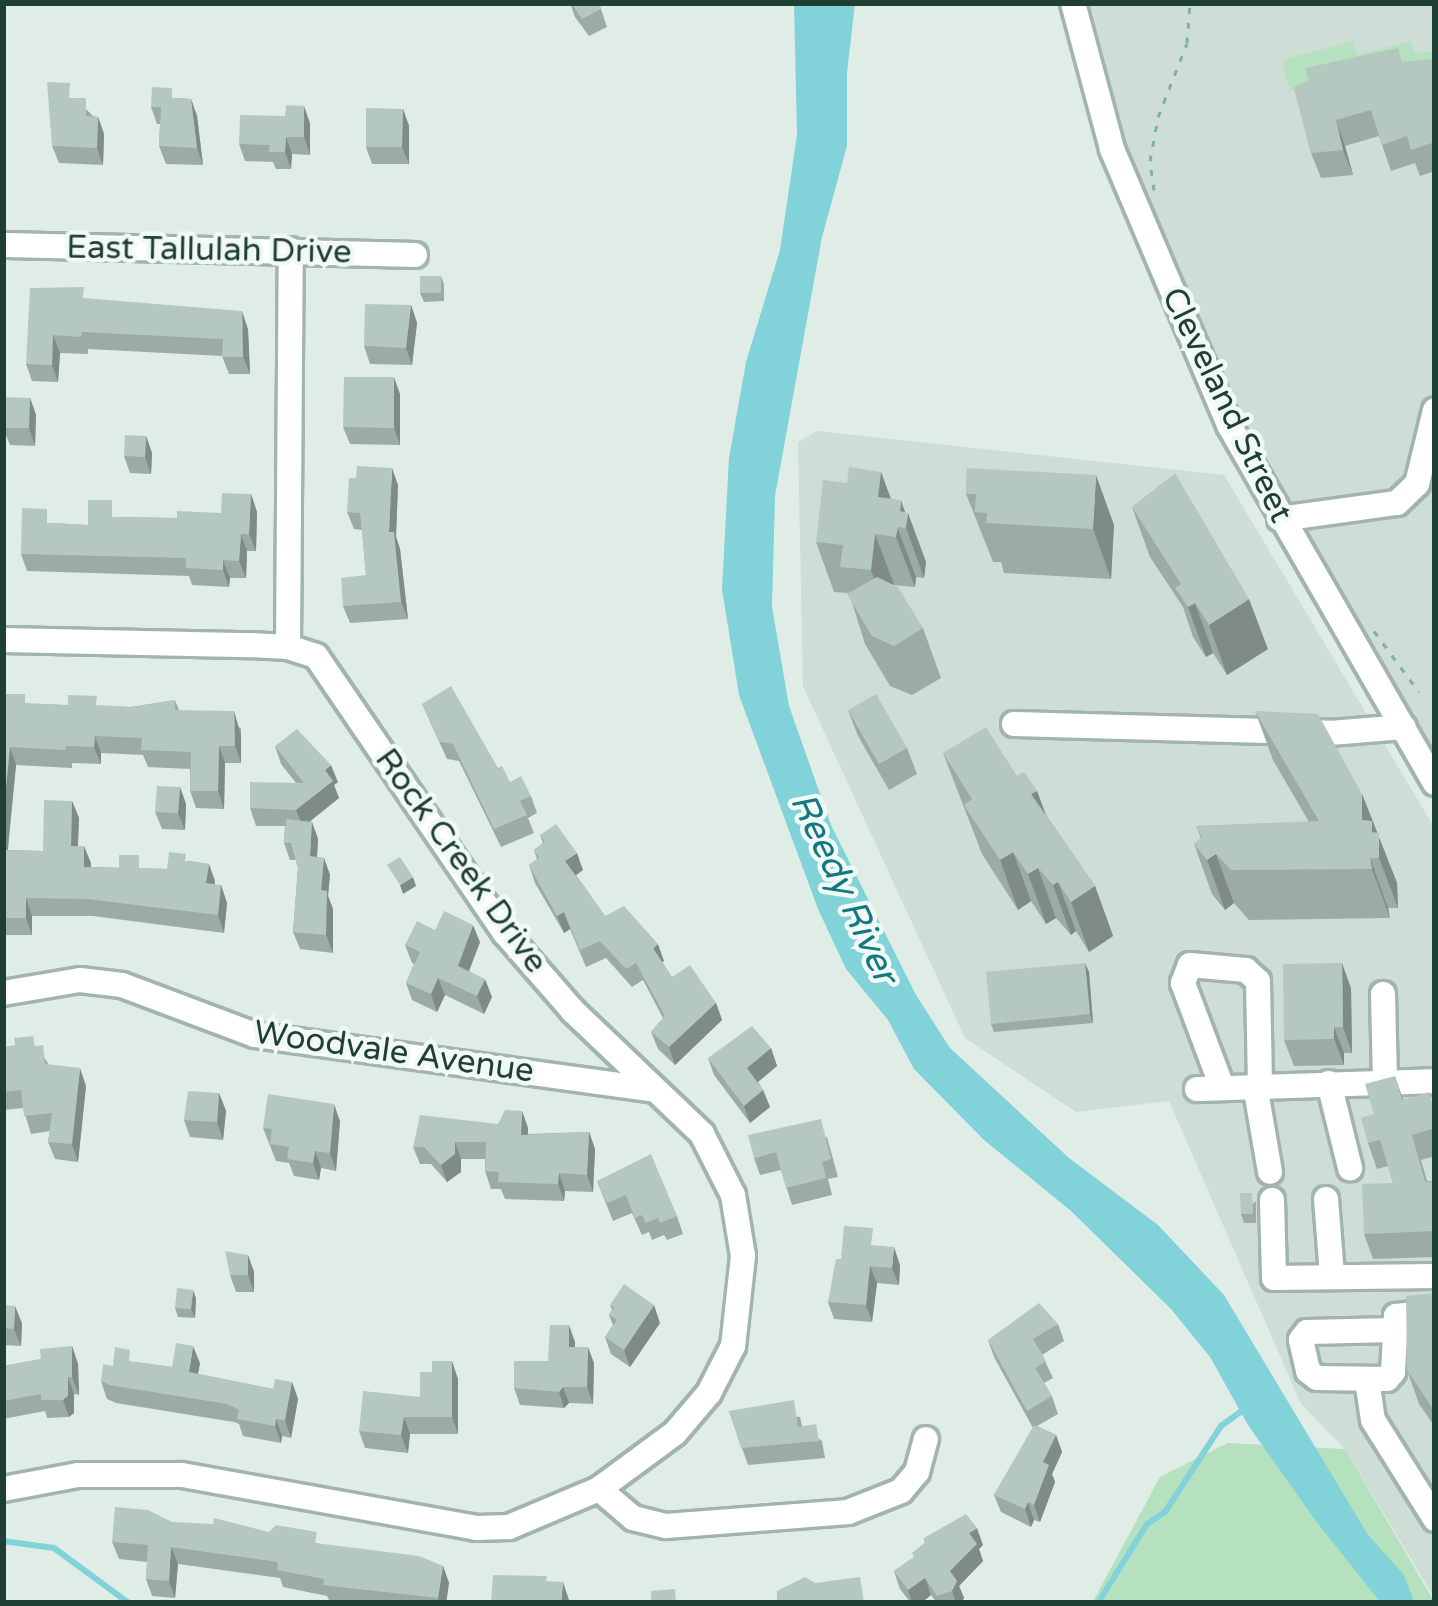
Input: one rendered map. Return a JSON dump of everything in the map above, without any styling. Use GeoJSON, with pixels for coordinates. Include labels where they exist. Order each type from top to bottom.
{"type":"FeatureCollection","features":[{"type":"Feature","properties":{"kind":"street","name":"Cleveland Street"},"geometry":{"type":"LineString","coordinates":[[1073,3],[1112,149],[1228,425],[1435,783]]}},
{"type":"Feature","properties":{"kind":"street","name":"East Tallulah Drive"},"geometry":{"type":"LineString","coordinates":[[3,245],[415,255]]}},
{"type":"Feature","properties":{"kind":"street"},"geometry":{"type":"LineString","coordinates":[[3,640],[288,647],[291,250]]}},
{"type":"Feature","properties":{"kind":"street"},"geometry":{"type":"LineString","coordinates":[[1280,519],[1397,502],[1426,483],[1435,410]]}},
{"type":"Feature","properties":{"kind":"street","name":"Rock Creek Drive"},"geometry":{"type":"LineString","coordinates":[[3,1489],[78,1475],[181,1475],[492,1529],[531,1520],[598,1489],[675,1432],[709,1393],[733,1346],[743,1294],[740,1223],[718,1157],[681,1112],[650,1089],[505,933],[316,656],[288,647]]}},
{"type":"Feature","properties":{"kind":"street"},"geometry":{"type":"LineString","coordinates":[[1013,724],[1330,733],[1404,727]]}},
{"type":"Feature","properties":{"kind":"street"},"geometry":{"type":"LineString","coordinates":[[1270,1172],[1257,1085],[1258,981],[1246,970],[1190,965],[1183,983],[1210,1088],[1257,1085],[1435,1081]]}},
{"type":"Feature","properties":{"kind":"street","name":"Woodvale Avenue"},"geometry":{"type":"LineString","coordinates":[[3,993],[80,980],[122,985],[255,1035],[650,1089]]}},
{"type":"Feature","properties":{"kind":"street"},"geometry":{"type":"LineString","coordinates":[[1383,994],[1385,1082]]}},
{"type":"Feature","properties":{"kind":"street"},"geometry":{"type":"LineString","coordinates":[[1329,1083],[1350,1168]]}},
{"type":"Feature","properties":{"kind":"street"},"geometry":{"type":"LineString","coordinates":[[1327,1199],[1332,1276]]}},
{"type":"Feature","properties":{"kind":"street"},"geometry":{"type":"LineString","coordinates":[[1272,1200],[1274,1278],[1435,1276]]}},
{"type":"Feature","properties":{"kind":"street"},"geometry":{"type":"LineString","coordinates":[[1394,1330],[1306,1332],[1301,1340],[1308,1371],[1317,1378],[1387,1379],[1393,1372],[1396,1316],[1435,1312]]}},
{"type":"Feature","properties":{"kind":"street"},"geometry":{"type":"LineString","coordinates":[[1367,1380],[1373,1420],[1435,1519]]}},
{"type":"Feature","properties":{"kind":"street"},"geometry":{"type":"LineString","coordinates":[[598,1489],[633,1518],[666,1526],[848,1512],[901,1491],[917,1472],[926,1439]]}},
{"type":"Feature","properties":{"kind":"path"},"geometry":{"type":"LineString","coordinates":[[1156,199],[1150,161],[1158,117],[1187,43],[1190,3]]}},
{"type":"Feature","properties":{"kind":"path"},"geometry":{"type":"LineString","coordinates":[[1371,626],[1419,692]]}},
{"type":"Feature","properties":{"kind":"shaded area"},"geometry":{"type":"Polygon","coordinates":[[[1073,3],[1435,3],[1435,783],[1194,350],[1073,3]]]}},
{"type":"Feature","properties":{"kind":"shaded area"},"geometry":{"type":"Polygon","coordinates":[[[817,431],[1224,475],[1434,827],[1435,1599],[1345,1449],[1301,1404],[1169,1101],[1076,1112],[965,1038],[803,686],[798,442],[817,431]]]}},
{"type":"Feature","properties":{"kind":"green space"},"geometry":{"type":"Polygon","coordinates":[[[1353,41],[1357,55],[1411,41],[1415,53],[1434,51],[1435,77],[1321,84],[1290,91],[1282,60],[1353,41]]]}},
{"type":"Feature","properties":{"kind":"green space"},"geometry":{"type":"Polygon","coordinates":[[[1228,1443],[1345,1449],[1435,1603],[1092,1603],[1160,1477],[1228,1443]]]}},
{"type":"Feature","properties":{"kind":"water","name":"Reedy River"},"geometry":{"type":"Polygon","coordinates":[[[794,3],[855,3],[847,73],[847,146],[822,237],[775,496],[772,607],[789,706],[831,825],[916,995],[950,1048],[1069,1158],[1158,1225],[1224,1295],[1368,1535],[1404,1575],[1415,1603],[1381,1603],[1315,1520],[1248,1425],[1210,1357],[1171,1309],[1071,1211],[984,1140],[914,1069],[888,1020],[846,969],[818,909],[739,695],[722,589],[729,458],[746,362],[780,250],[797,135],[794,3]]]}},
{"type":"Feature","properties":{"kind":"building"},"geometry":{"type":"Polygon","coordinates":[[[571,3],[599,3],[601,9],[582,19],[571,3]]]}},
{"type":"Feature","properties":{"kind":"building"},"geometry":{"type":"Polygon","coordinates":[[[1398,48],[1402,62],[1434,59],[1435,142],[1411,150],[1407,136],[1382,145],[1371,110],[1336,120],[1343,150],[1311,153],[1294,87],[1308,80],[1305,68],[1398,48]]]}},
{"type":"Feature","properties":{"kind":"building"},"geometry":{"type":"Polygon","coordinates":[[[47,82],[70,83],[69,98],[86,98],[86,116],[98,117],[97,148],[52,146],[47,82]]]}},
{"type":"Feature","properties":{"kind":"building"},"geometry":{"type":"Polygon","coordinates":[[[152,87],[172,88],[172,98],[191,99],[197,148],[159,146],[161,107],[151,107],[152,87]]]}},
{"type":"Feature","properties":{"kind":"building"},"geometry":{"type":"Polygon","coordinates":[[[286,105],[304,106],[304,137],[286,137],[285,152],[269,152],[270,145],[239,144],[240,115],[285,116],[286,105]]]}},
{"type":"Feature","properties":{"kind":"building"},"geometry":{"type":"Polygon","coordinates":[[[366,108],[403,109],[402,147],[366,147],[366,108]]]}},
{"type":"Feature","properties":{"kind":"building"},"geometry":{"type":"Polygon","coordinates":[[[420,276],[441,276],[441,293],[420,293],[420,276]]]}},
{"type":"Feature","properties":{"kind":"building"},"geometry":{"type":"Polygon","coordinates":[[[84,287],[83,298],[242,311],[243,357],[222,357],[223,339],[82,332],[81,337],[53,335],[52,365],[26,364],[30,288],[84,287]]]}},
{"type":"Feature","properties":{"kind":"building"},"geometry":{"type":"Polygon","coordinates":[[[365,304],[411,305],[406,348],[364,346],[365,304]]]}},
{"type":"Feature","properties":{"kind":"building"},"geometry":{"type":"Polygon","coordinates":[[[344,377],[394,377],[394,428],[343,427],[344,377]]]}},
{"type":"Feature","properties":{"kind":"building"},"geometry":{"type":"Polygon","coordinates":[[[4,397],[30,398],[29,428],[3,428],[4,397]]]}},
{"type":"Feature","properties":{"kind":"building"},"geometry":{"type":"Polygon","coordinates":[[[125,435],[146,436],[145,457],[124,456],[125,435]]]}},
{"type":"Feature","properties":{"kind":"building"},"geometry":{"type":"Polygon","coordinates":[[[357,466],[392,468],[389,532],[394,532],[401,602],[343,606],[341,578],[366,575],[360,513],[347,512],[349,478],[356,478],[357,466]]]}},
{"type":"Feature","properties":{"kind":"building"},"geometry":{"type":"Polygon","coordinates":[[[849,467],[881,472],[878,497],[901,500],[900,511],[908,513],[906,528],[898,527],[896,537],[875,534],[871,570],[840,567],[843,545],[816,542],[823,480],[847,483],[849,467]]]}},
{"type":"Feature","properties":{"kind":"building"},"geometry":{"type":"Polygon","coordinates":[[[967,468],[1096,475],[1093,529],[986,523],[987,513],[975,512],[976,494],[966,494],[967,468]]]}},
{"type":"Feature","properties":{"kind":"building"},"geometry":{"type":"Polygon","coordinates":[[[1175,473],[1249,599],[1209,625],[1195,603],[1188,607],[1175,588],[1181,584],[1132,507],[1175,473]]]}},
{"type":"Feature","properties":{"kind":"building"},"geometry":{"type":"Polygon","coordinates":[[[222,493],[251,494],[249,534],[241,534],[239,561],[223,560],[223,570],[186,568],[186,558],[21,554],[22,508],[47,509],[47,523],[88,525],[88,500],[112,500],[112,517],[177,518],[177,511],[221,513],[222,493]]]}},
{"type":"Feature","properties":{"kind":"building"},"geometry":{"type":"Polygon","coordinates":[[[877,577],[898,587],[923,628],[894,646],[872,636],[847,594],[877,577]]]}},
{"type":"Feature","properties":{"kind":"building"},"geometry":{"type":"Polygon","coordinates":[[[451,686],[498,768],[502,766],[510,782],[521,776],[531,796],[520,801],[527,815],[494,829],[453,744],[440,742],[422,704],[451,686]]]}},
{"type":"Feature","properties":{"kind":"building"},"geometry":{"type":"Polygon","coordinates":[[[3,694],[25,694],[25,703],[68,705],[68,695],[97,696],[96,705],[131,707],[175,700],[175,710],[234,711],[235,746],[219,746],[218,791],[190,791],[191,752],[141,750],[142,738],[95,736],[94,747],[66,746],[66,750],[10,747],[3,818],[3,694]]]}},
{"type":"Feature","properties":{"kind":"building"},"geometry":{"type":"Polygon","coordinates":[[[876,694],[907,748],[879,764],[848,710],[876,694]]]}},
{"type":"Feature","properties":{"kind":"building"},"geometry":{"type":"Polygon","coordinates":[[[1255,711],[1318,714],[1362,794],[1362,820],[1372,821],[1372,832],[1379,833],[1379,858],[1370,858],[1372,869],[1231,870],[1216,854],[1207,860],[1194,844],[1202,837],[1196,826],[1319,821],[1255,711]]]}},
{"type":"Feature","properties":{"kind":"building"},"geometry":{"type":"Polygon","coordinates":[[[986,727],[1017,776],[1024,772],[1031,782],[1037,791],[1031,794],[1095,886],[1071,902],[1058,882],[1053,885],[1038,868],[1028,874],[1013,852],[1000,860],[964,805],[972,799],[943,753],[986,727]]]}},
{"type":"Feature","properties":{"kind":"building"},"geometry":{"type":"Polygon","coordinates":[[[297,729],[331,765],[325,770],[333,781],[296,810],[250,808],[250,782],[304,783],[275,746],[297,729]]]}},
{"type":"Feature","properties":{"kind":"building"},"geometry":{"type":"Polygon","coordinates":[[[157,786],[180,787],[178,813],[155,812],[157,786]]]}},
{"type":"Feature","properties":{"kind":"building"},"geometry":{"type":"Polygon","coordinates":[[[44,800],[72,801],[71,846],[84,846],[84,867],[119,868],[119,855],[139,855],[139,868],[167,869],[169,852],[186,854],[185,861],[209,864],[206,883],[221,885],[218,915],[87,899],[26,898],[26,918],[3,918],[3,850],[43,851],[44,800]]]}},
{"type":"Feature","properties":{"kind":"building"},"geometry":{"type":"Polygon","coordinates":[[[286,819],[312,822],[310,856],[324,858],[321,890],[327,891],[326,935],[293,932],[298,868],[291,843],[284,843],[286,819]]]}},
{"type":"Feature","properties":{"kind":"building"},"geometry":{"type":"Polygon","coordinates":[[[556,824],[577,853],[565,861],[605,916],[624,906],[658,944],[653,948],[672,977],[690,965],[716,1003],[669,1047],[651,1032],[665,1016],[636,963],[626,969],[600,941],[580,950],[564,912],[557,916],[529,865],[539,858],[534,850],[545,842],[540,835],[556,824]]]}},
{"type":"Feature","properties":{"kind":"building"},"geometry":{"type":"Polygon","coordinates":[[[400,857],[413,877],[400,885],[387,865],[400,857]]]}},
{"type":"Feature","properties":{"kind":"building"},"geometry":{"type":"Polygon","coordinates":[[[444,911],[473,925],[458,966],[485,979],[477,996],[438,978],[431,994],[406,983],[420,952],[405,945],[417,921],[435,930],[444,911]]]}},
{"type":"Feature","properties":{"kind":"building"},"geometry":{"type":"Polygon","coordinates":[[[1085,963],[1090,1014],[991,1024],[986,972],[1085,963]]]}},
{"type":"Feature","properties":{"kind":"building"},"geometry":{"type":"Polygon","coordinates":[[[1342,963],[1343,1027],[1334,1027],[1334,1039],[1284,1040],[1283,964],[1342,963]]]}},
{"type":"Feature","properties":{"kind":"building"},"geometry":{"type":"Polygon","coordinates":[[[752,1026],[771,1048],[747,1068],[763,1090],[744,1106],[708,1058],[752,1026]]]}},
{"type":"Feature","properties":{"kind":"building"},"geometry":{"type":"Polygon","coordinates":[[[33,1036],[35,1046],[43,1045],[45,1064],[80,1068],[72,1144],[48,1142],[52,1113],[24,1116],[21,1090],[3,1092],[3,1047],[15,1045],[14,1038],[33,1036]]]}},
{"type":"Feature","properties":{"kind":"building"},"geometry":{"type":"Polygon","coordinates":[[[1395,1076],[1402,1100],[1429,1092],[1435,1114],[1435,1128],[1412,1135],[1425,1182],[1435,1181],[1435,1231],[1364,1234],[1362,1184],[1393,1183],[1380,1140],[1368,1143],[1361,1118],[1374,1114],[1365,1084],[1395,1076]]]}},
{"type":"Feature","properties":{"kind":"building"},"geometry":{"type":"Polygon","coordinates":[[[188,1091],[219,1093],[217,1122],[184,1120],[188,1091]]]}},
{"type":"Feature","properties":{"kind":"building"},"geometry":{"type":"Polygon","coordinates":[[[268,1094],[334,1104],[330,1153],[315,1151],[313,1163],[287,1159],[289,1147],[270,1144],[272,1129],[263,1128],[268,1094]]]}},
{"type":"Feature","properties":{"kind":"building"},"geometry":{"type":"Polygon","coordinates":[[[505,1110],[522,1111],[521,1135],[589,1132],[587,1175],[559,1173],[558,1184],[498,1182],[499,1172],[485,1171],[486,1142],[455,1142],[455,1154],[441,1165],[424,1147],[413,1147],[420,1115],[498,1124],[505,1110]]]}},
{"type":"Feature","properties":{"kind":"building"},"geometry":{"type":"Polygon","coordinates":[[[821,1119],[831,1159],[822,1162],[826,1178],[786,1188],[776,1152],[754,1158],[748,1135],[821,1119]]]}},
{"type":"Feature","properties":{"kind":"building"},"geometry":{"type":"Polygon","coordinates":[[[651,1154],[677,1216],[660,1223],[658,1218],[646,1223],[642,1215],[635,1218],[626,1195],[607,1203],[597,1181],[651,1154]]]}},
{"type":"Feature","properties":{"kind":"building"},"geometry":{"type":"Polygon","coordinates":[[[1240,1193],[1252,1193],[1253,1214],[1241,1214],[1240,1193]]]}},
{"type":"Feature","properties":{"kind":"building"},"geometry":{"type":"Polygon","coordinates":[[[844,1226],[873,1228],[871,1245],[894,1247],[892,1268],[870,1266],[866,1305],[828,1302],[836,1259],[841,1259],[844,1226]]]}},
{"type":"Feature","properties":{"kind":"building"},"geometry":{"type":"Polygon","coordinates":[[[225,1251],[248,1255],[248,1275],[230,1275],[225,1251]]]}},
{"type":"Feature","properties":{"kind":"building"},"geometry":{"type":"Polygon","coordinates":[[[624,1284],[654,1305],[624,1350],[605,1337],[617,1320],[609,1315],[614,1308],[610,1305],[624,1284]]]}},
{"type":"Feature","properties":{"kind":"building"},"geometry":{"type":"Polygon","coordinates":[[[177,1288],[193,1290],[191,1309],[175,1308],[177,1288]]]}},
{"type":"Feature","properties":{"kind":"building"},"geometry":{"type":"Polygon","coordinates":[[[1435,1293],[1435,1412],[1407,1370],[1406,1296],[1435,1293]]]}},
{"type":"Feature","properties":{"kind":"building"},"geometry":{"type":"Polygon","coordinates":[[[1039,1303],[1058,1324],[1033,1339],[1046,1361],[1035,1368],[1052,1396],[1027,1411],[988,1340],[1039,1303]]]}},
{"type":"Feature","properties":{"kind":"building"},"geometry":{"type":"Polygon","coordinates":[[[3,1305],[15,1306],[14,1329],[3,1328],[3,1305]]]}},
{"type":"Feature","properties":{"kind":"building"},"geometry":{"type":"Polygon","coordinates":[[[550,1325],[569,1325],[569,1347],[588,1347],[587,1387],[563,1387],[559,1392],[514,1388],[514,1361],[548,1361],[550,1325]]]}},
{"type":"Feature","properties":{"kind":"building"},"geometry":{"type":"Polygon","coordinates":[[[176,1343],[193,1346],[189,1372],[273,1389],[275,1379],[292,1382],[285,1420],[276,1419],[275,1426],[237,1419],[239,1410],[227,1404],[101,1381],[103,1364],[113,1366],[115,1347],[130,1350],[129,1361],[172,1367],[176,1343]]]}},
{"type":"Feature","properties":{"kind":"building"},"geometry":{"type":"Polygon","coordinates":[[[72,1346],[72,1377],[68,1377],[68,1396],[63,1400],[41,1400],[41,1394],[3,1401],[3,1366],[41,1359],[40,1349],[72,1346]]]}},
{"type":"Feature","properties":{"kind":"building"},"geometry":{"type":"Polygon","coordinates":[[[432,1361],[452,1361],[452,1417],[404,1417],[401,1435],[359,1431],[363,1391],[420,1397],[420,1372],[432,1372],[432,1361]]]}},
{"type":"Feature","properties":{"kind":"building"},"geometry":{"type":"Polygon","coordinates":[[[794,1400],[798,1427],[816,1424],[819,1441],[741,1448],[729,1411],[794,1400]]]}},
{"type":"Feature","properties":{"kind":"building"},"geometry":{"type":"Polygon","coordinates":[[[1034,1425],[1056,1435],[1043,1462],[1049,1465],[1034,1505],[1028,1502],[1025,1509],[994,1495],[1034,1425]]]}},
{"type":"Feature","properties":{"kind":"building"},"geometry":{"type":"Polygon","coordinates":[[[115,1507],[148,1510],[172,1522],[213,1524],[214,1518],[269,1532],[276,1525],[317,1532],[315,1543],[419,1556],[443,1566],[438,1598],[323,1585],[324,1579],[277,1570],[278,1562],[171,1547],[169,1581],[146,1579],[148,1545],[112,1542],[115,1507]]]}},
{"type":"Feature","properties":{"kind":"building"},"geometry":{"type":"Polygon","coordinates":[[[966,1514],[977,1528],[969,1533],[977,1544],[950,1571],[957,1581],[952,1591],[937,1596],[925,1578],[908,1590],[894,1571],[914,1557],[912,1553],[926,1542],[924,1538],[966,1514]]]}},
{"type":"Feature","properties":{"kind":"building"},"geometry":{"type":"Polygon","coordinates":[[[493,1575],[547,1576],[546,1581],[563,1582],[561,1603],[491,1603],[493,1575]]]}},
{"type":"Feature","properties":{"kind":"building"},"geometry":{"type":"Polygon","coordinates":[[[805,1577],[815,1583],[860,1577],[864,1603],[777,1603],[777,1591],[805,1577]]]}},
{"type":"Feature","properties":{"kind":"building"},"geometry":{"type":"Polygon","coordinates":[[[675,1589],[676,1603],[651,1603],[651,1591],[675,1589]]]}},
{"type":"Feature","properties":{"kind":"waterway"},"geometry":{"type":"LineString","coordinates":[[1098,1603],[1147,1524],[1165,1512],[1221,1426],[1246,1408]]}},
{"type":"Feature","properties":{"kind":"waterway"},"geometry":{"type":"LineString","coordinates":[[3,1541],[54,1548],[129,1603]]}}]}
